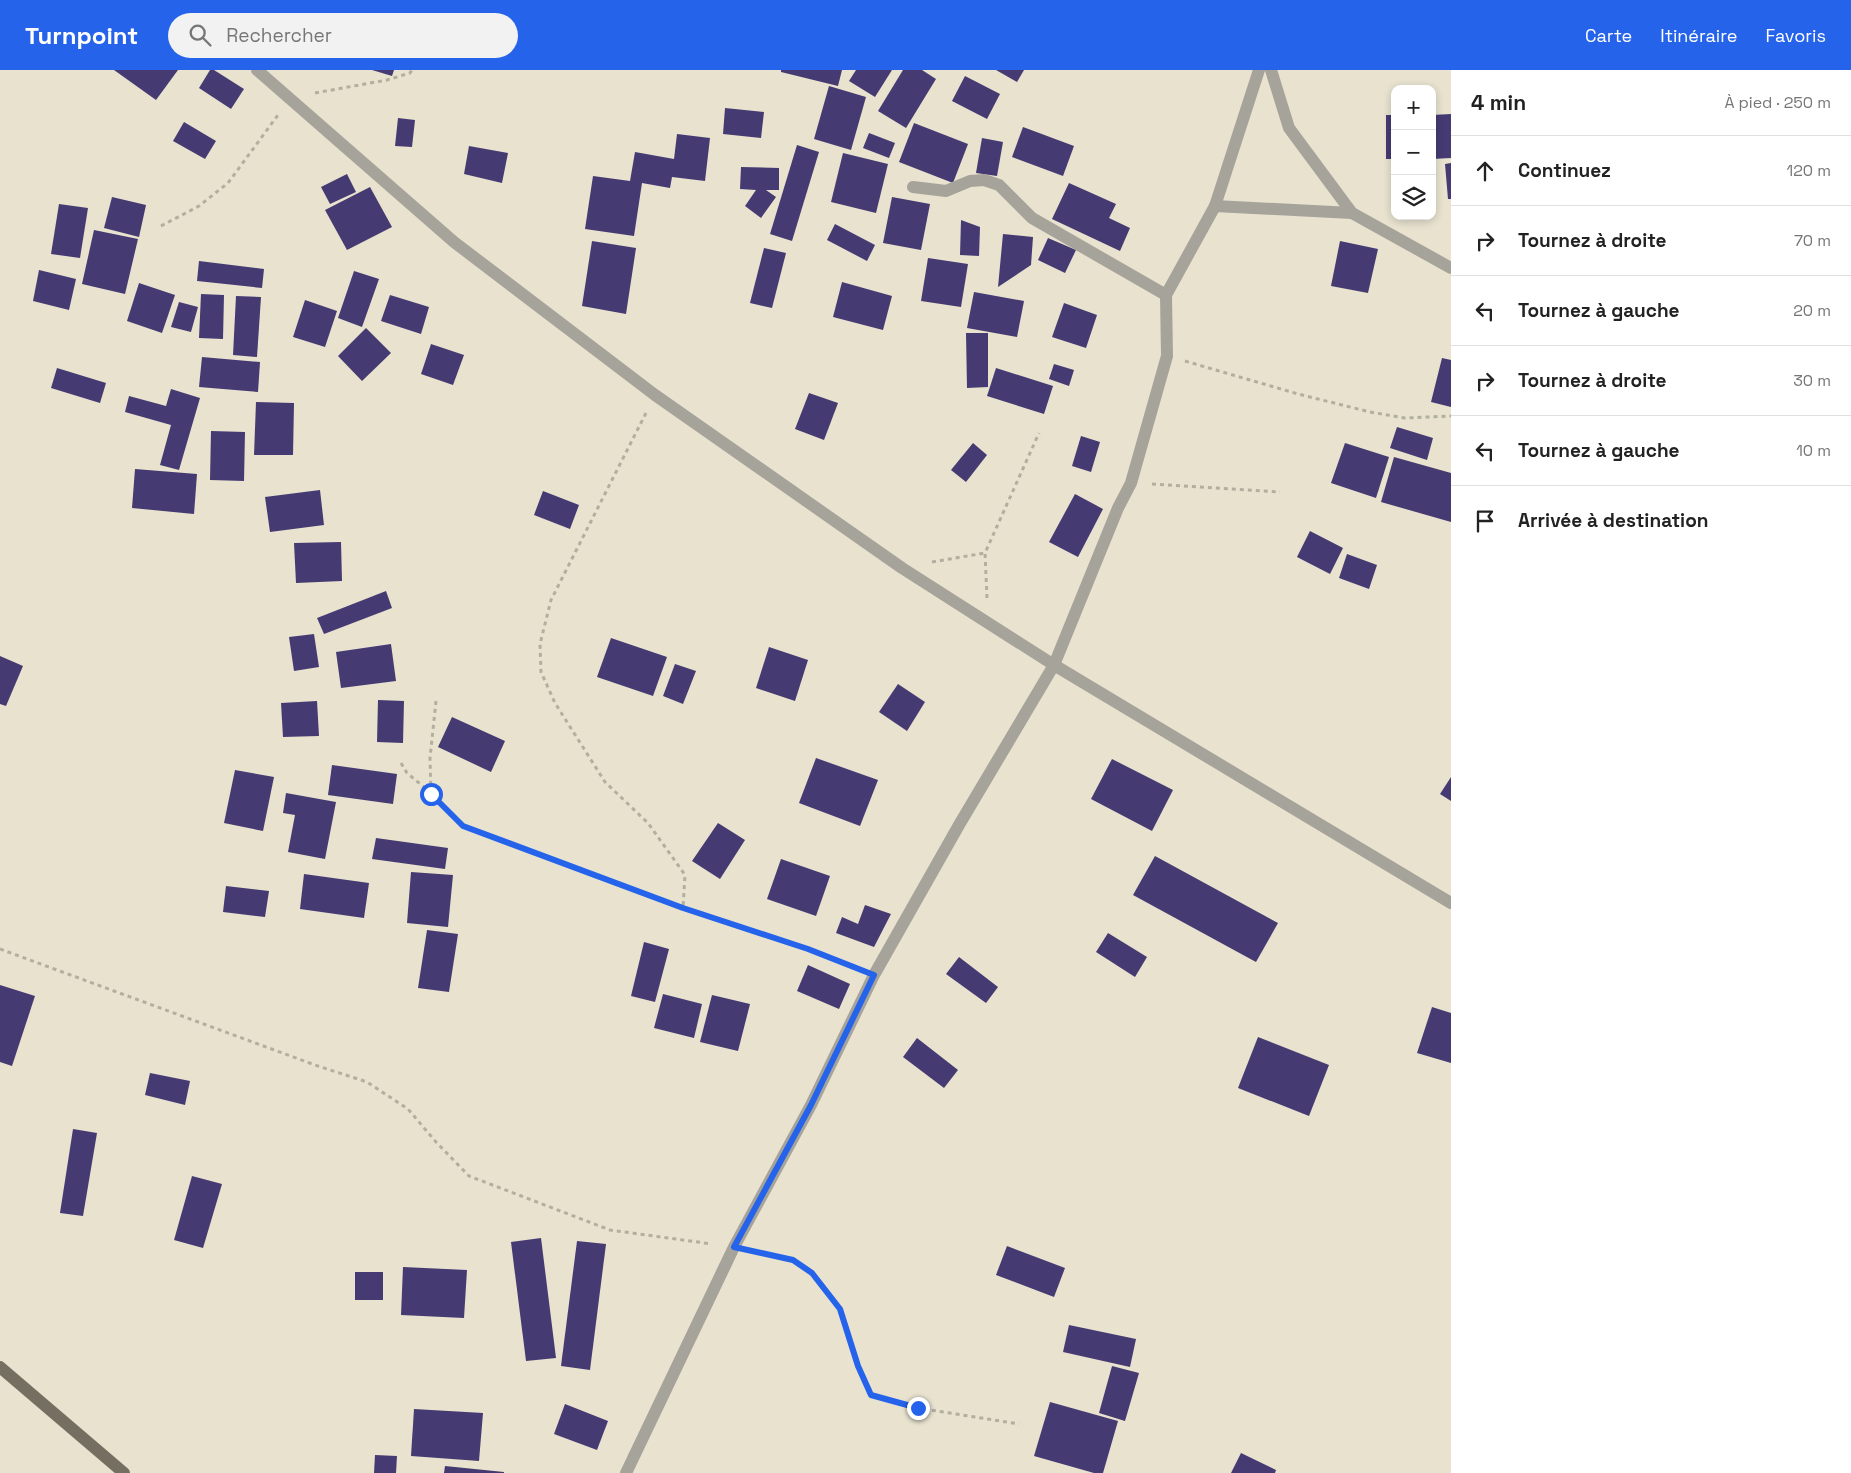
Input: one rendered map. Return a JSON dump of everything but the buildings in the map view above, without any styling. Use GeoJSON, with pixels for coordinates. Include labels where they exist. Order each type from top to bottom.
{"type":"FeatureCollection","features":[{"type":"Feature","properties":{"kind":"main road"},"geometry":{"type":"LineString","coordinates":[[0,1367],[124,1473]]}},
{"type":"Feature","properties":{"kind":"street"},"geometry":{"type":"LineString","coordinates":[[257,70],[454,242],[655,395],[902,568],[986,624],[1451,904]]}},
{"type":"Feature","properties":{"kind":"street"},"geometry":{"type":"LineString","coordinates":[[626,1473],[734,1247],[811,1105],[874,975],[959,825],[1054,665],[1118,508],[1131,483],[1167,356],[1166,295],[1215,206],[1259,70]]}},
{"type":"Feature","properties":{"kind":"street"},"geometry":{"type":"LineString","coordinates":[[1271,70],[1290,128],[1352,213],[1451,268]]}},
{"type":"Feature","properties":{"kind":"street"},"geometry":{"type":"LineString","coordinates":[[913,187],[946,191],[970,181],[984,180],[999,185],[1032,218],[1166,295]]}},
{"type":"Feature","properties":{"kind":"street"},"geometry":{"type":"LineString","coordinates":[[1215,206],[1352,213]]}},
{"type":"Feature","properties":{"kind":"path"},"geometry":{"type":"LineString","coordinates":[[161,226],[199,206],[228,184],[290,98],[387,80],[410,73],[412,70]]}},
{"type":"Feature","properties":{"kind":"path"},"geometry":{"type":"LineString","coordinates":[[1167,356],[1298,394],[1370,412],[1405,418],[1451,416]]}},
{"type":"Feature","properties":{"kind":"path"},"geometry":{"type":"LineString","coordinates":[[655,395],[551,600],[540,644],[541,672],[555,703],[605,782],[648,824],[685,875],[683,908]]}},
{"type":"Feature","properties":{"kind":"path"},"geometry":{"type":"LineString","coordinates":[[986,624],[985,553],[1039,433]]}},
{"type":"Feature","properties":{"kind":"path"},"geometry":{"type":"LineString","coordinates":[[1131,483],[1280,492]]}},
{"type":"Feature","properties":{"kind":"path"},"geometry":{"type":"LineString","coordinates":[[902,568],[985,553]]}},
{"type":"Feature","properties":{"kind":"path"},"geometry":{"type":"LineString","coordinates":[[431,794],[430,758],[436,701]]}},
{"type":"Feature","properties":{"kind":"path"},"geometry":{"type":"LineString","coordinates":[[401,763],[407,773],[463,826],[683,908],[808,949],[874,975]]}},
{"type":"Feature","properties":{"kind":"path"},"geometry":{"type":"LineString","coordinates":[[0,949],[367,1082],[408,1109],[468,1176],[610,1230],[734,1247],[793,1260],[812,1273],[840,1309],[858,1366],[871,1395],[918,1408],[1019,1424]]}},
{"type":"Feature","properties":{"kind":"route"},"geometry":{"type":"LineString","coordinates":[[431,794],[463,826],[683,908],[808,949],[874,975],[811,1105],[734,1247],[793,1260],[812,1273],[840,1309],[858,1366],[871,1395],[918,1408]]}}]}
